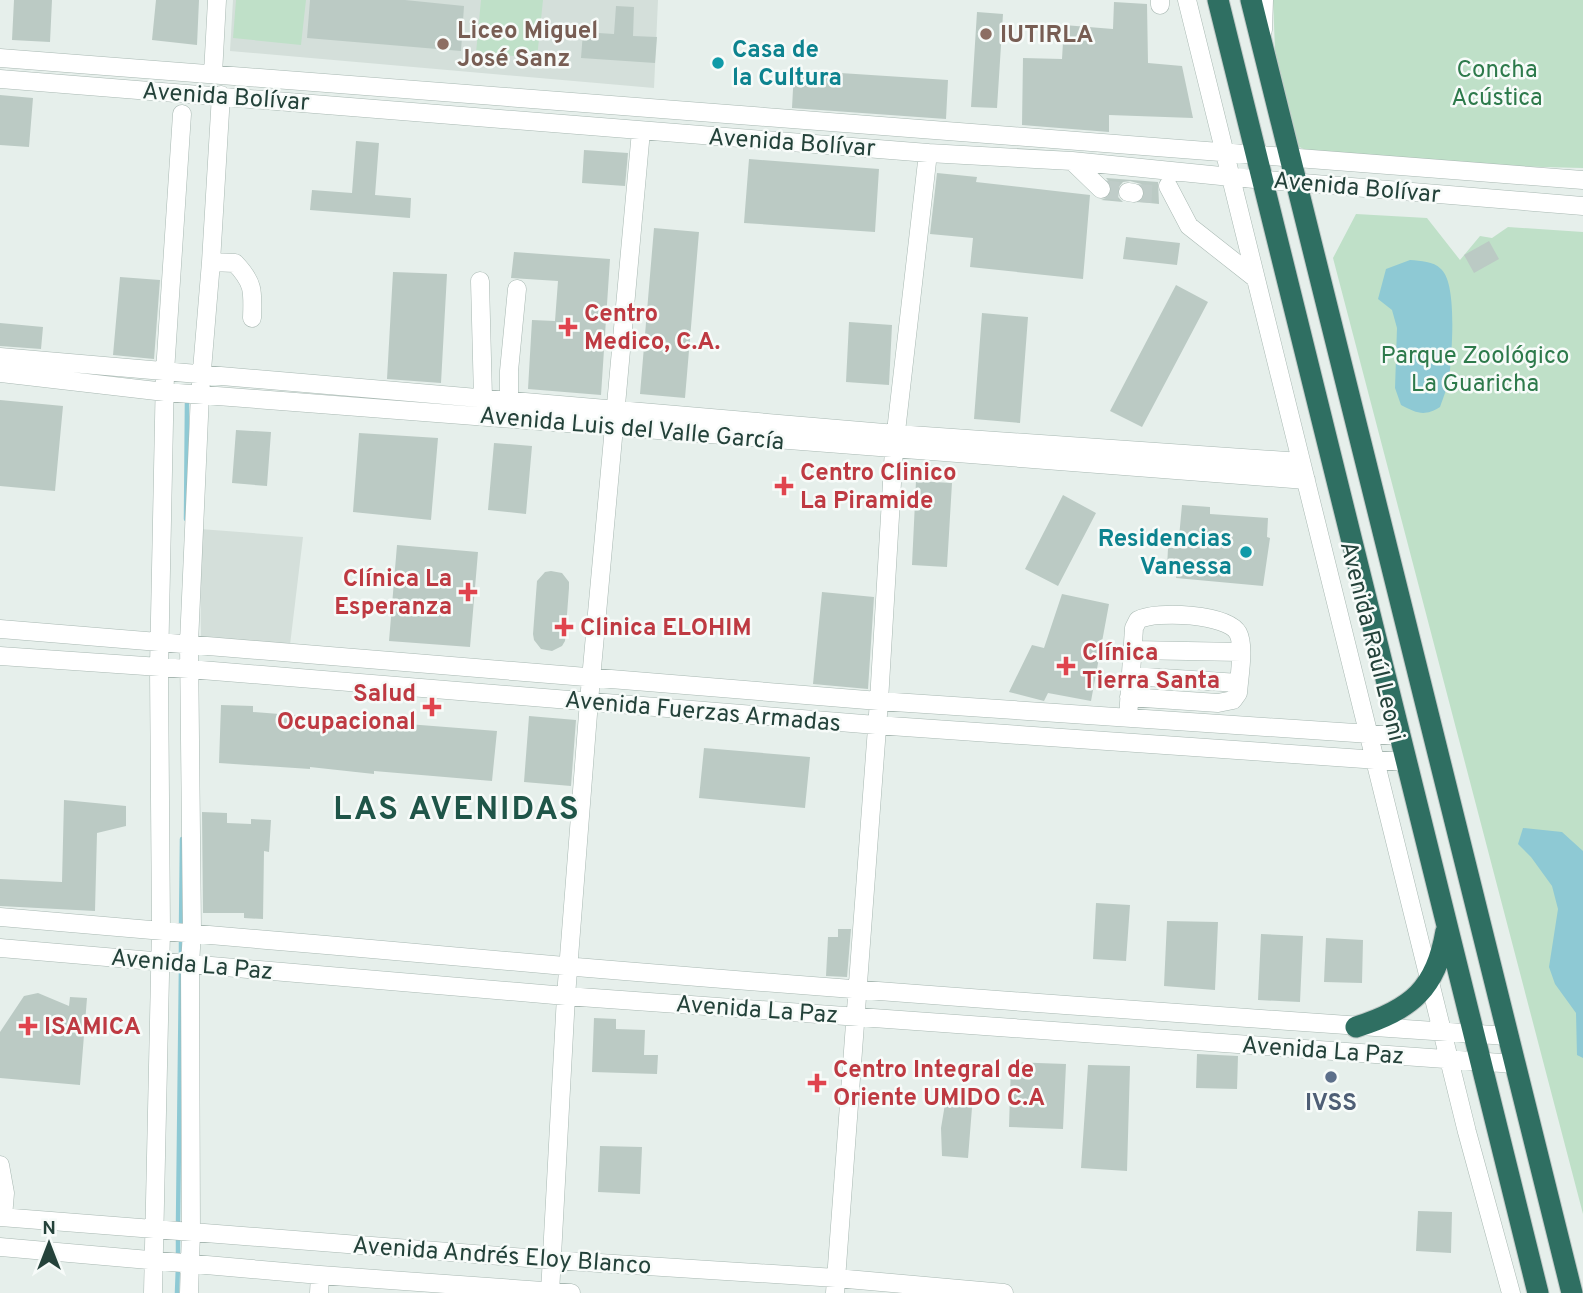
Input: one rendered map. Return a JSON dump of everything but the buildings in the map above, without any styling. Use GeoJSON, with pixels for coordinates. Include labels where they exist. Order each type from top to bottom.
{"type":"FeatureCollection","features":[{"type":"Feature","properties":{"kind":"highway","name":"Avenida Raúl Leoni"},"geometry":{"type":"LineString","coordinates":[[1217,0],[1538,1293]]}},
{"type":"Feature","properties":{"kind":"highway","name":"Avenida Raúl Leoni"},"geometry":{"type":"LineString","coordinates":[[1251,0],[1572,1293]]}},
{"type":"Feature","properties":{"kind":"highway"},"geometry":{"type":"LineString","coordinates":[[1356,1027],[1400,1009],[1414,999],[1430,981],[1439,962],[1447,925]]}},
{"type":"Feature","properties":{"kind":"street"},"geometry":{"type":"LineString","coordinates":[[213,74],[217,0]]}},
{"type":"Feature","properties":{"kind":"street","name":"Avenida Raúl Leoni"},"geometry":{"type":"LineString","coordinates":[[1187,0],[1467,1132],[1511,1293]]}},
{"type":"Feature","properties":{"kind":"street","name":"Avenida Raúl Leoni"},"geometry":{"type":"LineString","coordinates":[[1263,48],[1264,0]]}},
{"type":"Feature","properties":{"kind":"street","name":"Avenida Bolívar"},"geometry":{"type":"LineString","coordinates":[[0,58],[1583,180]]}},
{"type":"Feature","properties":{"kind":"street","name":"Avenida Bolívar"},"geometry":{"type":"LineString","coordinates":[[0,79],[641,131],[1072,161],[1168,184],[1231,177],[1583,206]]}},
{"type":"Feature","properties":{"kind":"street"},"geometry":{"type":"LineString","coordinates":[[189,1293],[179,964],[188,643],[200,394],[221,95]]}},
{"type":"Feature","properties":{"kind":"street"},"geometry":{"type":"LineString","coordinates":[[153,1293],[180,931],[161,668],[165,372],[182,114]]}},
{"type":"Feature","properties":{"kind":"street"},"geometry":{"type":"LineString","coordinates":[[550,1292],[566,996],[589,701],[641,131]]}},
{"type":"Feature","properties":{"kind":"street"},"geometry":{"type":"LineString","coordinates":[[836,1286],[879,701],[895,442],[929,153]]}},
{"type":"Feature","properties":{"kind":"street"},"geometry":{"type":"LineString","coordinates":[[1072,161],[1101,189]]}},
{"type":"Feature","properties":{"kind":"street"},"geometry":{"type":"LineString","coordinates":[[1168,184],[1189,226],[1255,278]]}},
{"type":"Feature","properties":{"kind":"street"},"geometry":{"type":"LineString","coordinates":[[211,262],[235,262],[246,274],[253,288],[252,318]]}},
{"type":"Feature","properties":{"kind":"street"},"geometry":{"type":"LineString","coordinates":[[480,281],[483,398]]}},
{"type":"Feature","properties":{"kind":"street"},"geometry":{"type":"LineString","coordinates":[[509,400],[517,289]]}},
{"type":"Feature","properties":{"kind":"street","name":"Avenida Luis del Valle García"},"geometry":{"type":"LineString","coordinates":[[0,357],[509,400],[615,417]]}},
{"type":"Feature","properties":{"kind":"street","name":"Avenida Luis del Valle García"},"geometry":{"type":"LineString","coordinates":[[0,373],[165,392],[615,417],[895,442],[1304,471]]}},
{"type":"Feature","properties":{"kind":"street"},"geometry":{"type":"LineString","coordinates":[[1128,718],[1129,697],[1133,650],[1134,628],[1139,620],[1155,615],[1218,619],[1231,624],[1238,632],[1241,642],[1239,682],[1238,693],[1233,700],[1227,703],[1129,697]]}},
{"type":"Feature","properties":{"kind":"street","name":"Avenida Fuerzas Armadas"},"geometry":{"type":"LineString","coordinates":[[0,629],[879,701],[1400,736]]}},
{"type":"Feature","properties":{"kind":"street"},"geometry":{"type":"LineString","coordinates":[[1133,650],[1241,652]]}},
{"type":"Feature","properties":{"kind":"street","name":"Avenida Fuerzas Armadas"},"geometry":{"type":"LineString","coordinates":[[0,656],[876,725],[1407,762]]}},
{"type":"Feature","properties":{"kind":"street"},"geometry":{"type":"LineString","coordinates":[[1131,676],[1239,682]]}},
{"type":"Feature","properties":{"kind":"street","name":"Avenida La Paz"},"geometry":{"type":"LineString","coordinates":[[0,917],[858,990],[1508,1036]]}},
{"type":"Feature","properties":{"kind":"street","name":"Avenida La Paz"},"geometry":{"type":"LineString","coordinates":[[0,948],[566,996],[1515,1064]]}},
{"type":"Feature","properties":{"kind":"street"},"geometry":{"type":"LineString","coordinates":[[1467,1132],[1497,1125]]}},
{"type":"Feature","properties":{"kind":"street"},"geometry":{"type":"LineString","coordinates":[[0,1165],[5,1193],[1,1217]]}},
{"type":"Feature","properties":{"kind":"street","name":"Avenida Andrés Eloy Blanco"},"geometry":{"type":"LineString","coordinates":[[1,1217],[552,1259],[836,1286],[1004,1293]]}},
{"type":"Feature","properties":{"kind":"street","name":"Avenida Andrés Eloy Blanco"},"geometry":{"type":"LineString","coordinates":[[0,1247],[188,1263],[320,1284],[571,1293]]}},
{"type":"Feature","properties":{"kind":"shaded area","name":"Liceo Miguel José Sanz"},"geometry":{"type":"Polygon","coordinates":[[[233,0],[658,0],[654,88],[230,51],[233,0]]]}},
{"type":"Feature","properties":{"kind":"shaded area"},"geometry":{"type":"Polygon","coordinates":[[[200,529],[303,537],[290,645],[201,639],[200,529]]]}},
{"type":"Feature","properties":{"kind":"green space"},"geometry":{"type":"Polygon","coordinates":[[[236,0],[306,0],[301,45],[233,38],[236,0]]]}},
{"type":"Feature","properties":{"kind":"green space"},"geometry":{"type":"Polygon","coordinates":[[[481,0],[543,0],[537,58],[476,53],[481,0]]]}},
{"type":"Feature","properties":{"kind":"green space","name":"Concha Acústica"},"geometry":{"type":"Polygon","coordinates":[[[1273,0],[1583,0],[1583,168],[1472,165],[1313,153],[1297,146],[1276,74],[1273,0]]]}},
{"type":"Feature","properties":{"kind":"green space","name":"Parque Zoológico La Guaricha"},"geometry":{"type":"Polygon","coordinates":[[[1356,214],[1427,218],[1460,260],[1480,236],[1492,238],[1508,227],[1583,232],[1583,1214],[1333,258],[1356,214]]]}},
{"type":"Feature","properties":{"kind":"water"},"geometry":{"type":"Polygon","coordinates":[[[1410,260],[1431,263],[1441,269],[1446,276],[1451,301],[1452,347],[1447,385],[1440,407],[1425,413],[1401,405],[1395,388],[1397,328],[1392,310],[1378,299],[1386,269],[1410,260]]]}},
{"type":"Feature","properties":{"kind":"water"},"geometry":{"type":"Polygon","coordinates":[[[1523,828],[1562,832],[1583,851],[1583,1058],[1577,1055],[1576,1013],[1555,984],[1549,967],[1558,909],[1552,886],[1518,844],[1523,828]]]}},
{"type":"Feature","properties":{"kind":"waterway"},"geometry":{"type":"LineString","coordinates":[[186,519],[187,401]]}},
{"type":"Feature","properties":{"kind":"waterway"},"geometry":{"type":"LineString","coordinates":[[181,928],[182,839]]}},
{"type":"Feature","properties":{"kind":"waterway"},"geometry":{"type":"LineString","coordinates":[[181,937],[181,960]]}},
{"type":"Feature","properties":{"kind":"waterway"},"geometry":{"type":"LineString","coordinates":[[178,1226],[181,968]]}},
{"type":"Feature","properties":{"kind":"waterway"},"geometry":{"type":"LineString","coordinates":[[178,1234],[178,1257]]}},
{"type":"Feature","properties":{"kind":"waterway"},"geometry":{"type":"LineString","coordinates":[[177,1293],[178,1266]]}},
{"type":"Feature","properties":{"kind":"tunnel"},"geometry":{"type":"LineString","coordinates":[[1101,189],[1128,192]]}},
{"type":"Feature","properties":{"kind":"tunnel"},"geometry":{"type":"LineString","coordinates":[[1134,193],[1160,194]]}},
{"type":"Feature","properties":{"kind":"place","name":"IUTIRLA"},"geometry":{"type":"Point","coordinates":[986,34]}},
{"type":"Feature","properties":{"kind":"place","name":"Liceo Miguel José Sanz"},"geometry":{"type":"Point","coordinates":[443,44]}},
{"type":"Feature","properties":{"kind":"place","name":"Casa de la Cultura"},"geometry":{"type":"Point","coordinates":[718,63]}},
{"type":"Feature","properties":{"kind":"place","name":"Centro Medico, C.A."},"geometry":{"type":"Point","coordinates":[568,327]}},
{"type":"Feature","properties":{"kind":"place","name":"Centro Clinico La Piramide"},"geometry":{"type":"Point","coordinates":[784,486]}},
{"type":"Feature","properties":{"kind":"place","name":"Residencias Vanessa"},"geometry":{"type":"Point","coordinates":[1246,552]}},
{"type":"Feature","properties":{"kind":"place","name":"Clínica La Esperanza"},"geometry":{"type":"Point","coordinates":[468,592]}},
{"type":"Feature","properties":{"kind":"place","name":"Clinica ELOHIM"},"geometry":{"type":"Point","coordinates":[564,627]}},
{"type":"Feature","properties":{"kind":"place","name":"Clínica Tierra Santa"},"geometry":{"type":"Point","coordinates":[1066,666]}},
{"type":"Feature","properties":{"kind":"place","name":"Salud Ocupacional"},"geometry":{"type":"Point","coordinates":[432,707]}},
{"type":"Feature","properties":{"kind":"place","name":"ISAMICA"},"geometry":{"type":"Point","coordinates":[28,1026]}},
{"type":"Feature","properties":{"kind":"place","name":"IVSS"},"geometry":{"type":"Point","coordinates":[1331,1077]}},
{"type":"Feature","properties":{"kind":"place","name":"Centro Integral de Oriente UMIDO C.A"},"geometry":{"type":"Point","coordinates":[817,1083]}},
{"type":"Feature","properties":{"kind":"district","name":"LAS AVENIDAS"},"geometry":{"type":"Point","coordinates":[457,808]}}]}
